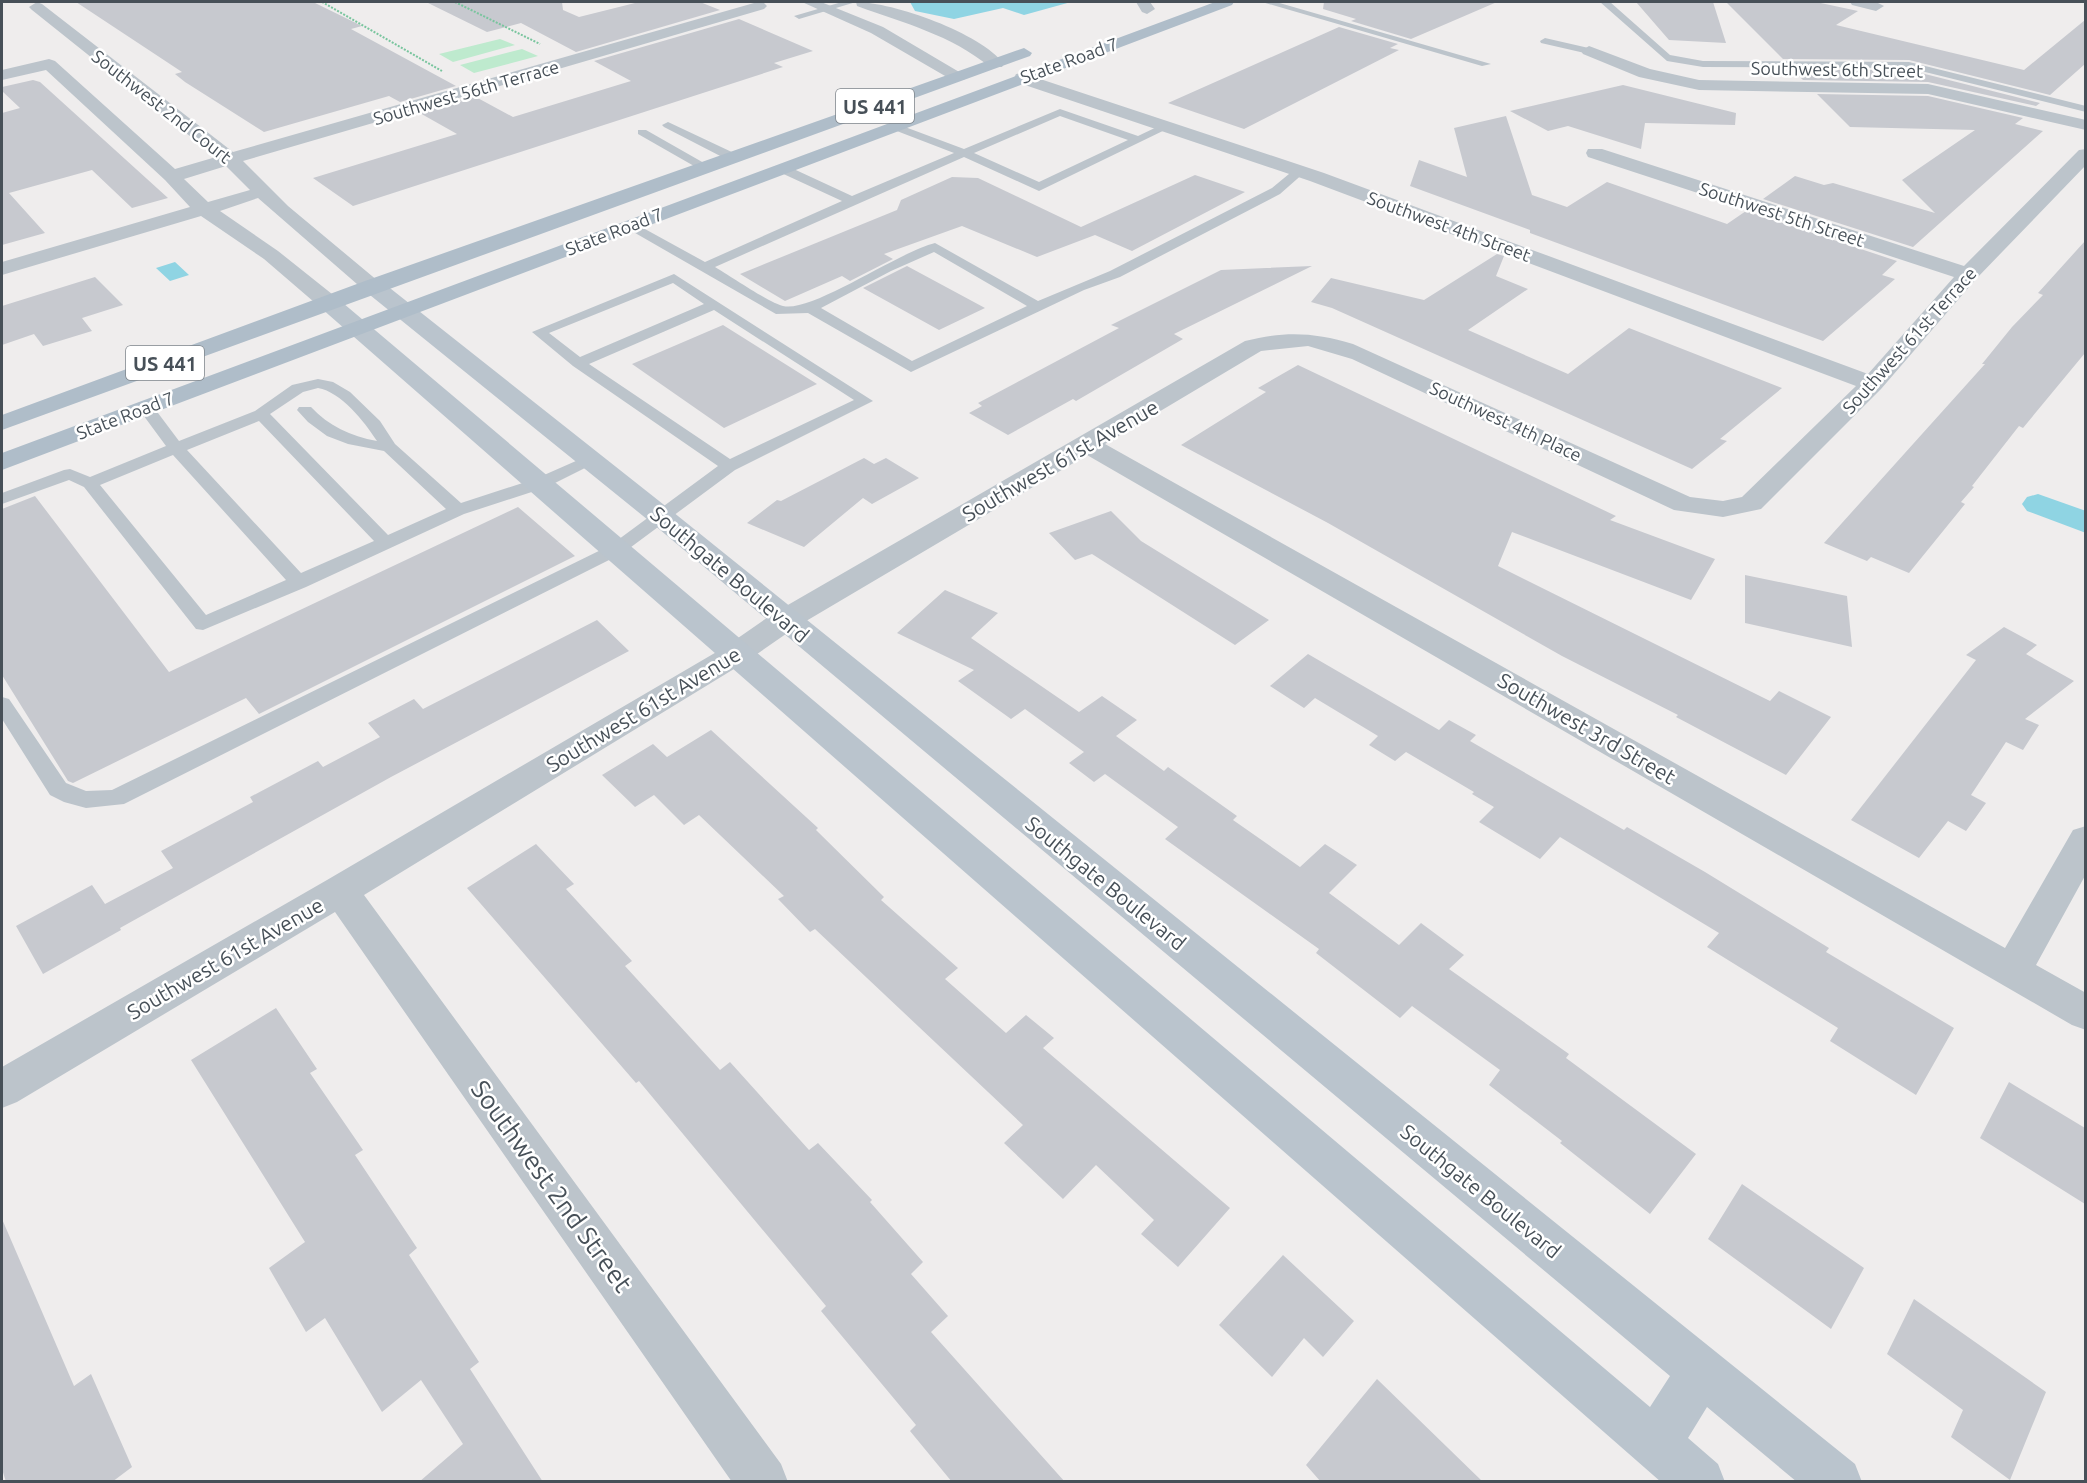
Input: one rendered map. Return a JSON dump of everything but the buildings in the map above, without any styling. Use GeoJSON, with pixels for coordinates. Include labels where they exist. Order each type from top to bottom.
{"type":"FeatureCollection","features":[{"type":"Feature","properties":{"kind":"main road"},"geometry":{"type":"LineString","coordinates":[[1142,8],[1166,2]]}},
{"type":"Feature","properties":{"kind":"main road","name":"State Road 7"},"geometry":{"type":"LineString","coordinates":[[2,462],[1227,2]]}},
{"type":"Feature","properties":{"kind":"main road","name":"State Road 7"},"geometry":{"type":"LineString","coordinates":[[2,423],[373,286],[1042,48],[1019,69],[1022,78]]}},
{"type":"Feature","properties":{"kind":"main road"},"geometry":{"type":"LineString","coordinates":[[954,104],[990,80],[996,64]]}},
{"type":"Feature","properties":{"kind":"main road","name":"Southgate Boulevard"},"geometry":{"type":"LineString","coordinates":[[373,286],[663,518],[1837,1482]]}},
{"type":"Feature","properties":{"kind":"main road"},"geometry":{"type":"LineString","coordinates":[[329,303],[618,549],[735,654],[1700,1482]]}},
{"type":"Feature","properties":{"kind":"main road"},"geometry":{"type":"LineString","coordinates":[[1656,1443],[1701,1372]]}},
{"type":"Feature","properties":{"kind":"street"},"geometry":{"type":"LineString","coordinates":[[809,2],[877,30],[958,76]]}},
{"type":"Feature","properties":{"kind":"street"},"geometry":{"type":"LineString","coordinates":[[857,2],[961,39],[982,51],[996,64]]}},
{"type":"Feature","properties":{"kind":"street"},"geometry":{"type":"LineString","coordinates":[[1857,2],[1876,6]]}},
{"type":"Feature","properties":{"kind":"street","name":"Southwest 2nd Court"},"geometry":{"type":"LineString","coordinates":[[56,3],[37,8],[231,160],[281,210],[373,286]]}},
{"type":"Feature","properties":{"kind":"street","name":"Southwest 56th Terrace"},"geometry":{"type":"LineString","coordinates":[[172,176],[573,60],[753,4]]}},
{"type":"Feature","properties":{"kind":"street","name":"Southwest 6th Street"},"geometry":{"type":"LineString","coordinates":[[1589,51],[1645,73],[1699,85],[1928,89],[2085,112]]}},
{"type":"Feature","properties":{"kind":"street","name":"Southwest 2nd Court"},"geometry":{"type":"LineString","coordinates":[[2,75],[49,64],[172,176],[185,193],[204,209],[271,255],[329,303]]}},
{"type":"Feature","properties":{"kind":"street","name":"Southwest 4th Street"},"geometry":{"type":"LineString","coordinates":[[1022,78],[1299,172],[1872,384]]}},
{"type":"Feature","properties":{"kind":"street","name":"Southwest 5th Street"},"geometry":{"type":"LineString","coordinates":[[1595,153],[1968,274]]}},
{"type":"Feature","properties":{"kind":"street","name":"Southwest 61st Terrace"},"geometry":{"type":"LineString","coordinates":[[1723,509],[1751,503],[1872,384],[1968,274],[2085,154]]}},
{"type":"Feature","properties":{"kind":"street","name":"Southwest 2nd Court"},"geometry":{"type":"LineString","coordinates":[[172,176],[220,184],[281,210]]}},
{"type":"Feature","properties":{"kind":"street"},"geometry":{"type":"LineString","coordinates":[[2,269],[249,196]]}},
{"type":"Feature","properties":{"kind":"street","name":"Southwest 61st Avenue"},"geometry":{"type":"LineString","coordinates":[[2,1089],[340,891],[735,654],[785,620],[1253,346],[1287,338]]}},
{"type":"Feature","properties":{"kind":"street","name":"Southwest 4th Place"},"geometry":{"type":"LineString","coordinates":[[1287,338],[1322,341],[1360,354],[1684,504],[1723,509]]}},
{"type":"Feature","properties":{"kind":"street","name":"Southwest 3rd Street"},"geometry":{"type":"LineString","coordinates":[[1087,444],[2085,1013]]}},
{"type":"Feature","properties":{"kind":"street"},"geometry":{"type":"LineString","coordinates":[[2012,970],[2085,840]]}},
{"type":"Feature","properties":{"kind":"street","name":"Southwest 2nd Street"},"geometry":{"type":"LineString","coordinates":[[340,891],[763,1482]]}},
{"type":"Feature","properties":{"kind":"lane"},"geometry":{"type":"LineString","coordinates":[[799,16],[851,2]]}},
{"type":"Feature","properties":{"kind":"lane"},"geometry":{"type":"LineString","coordinates":[[1267,2],[1486,64]]}},
{"type":"Feature","properties":{"kind":"lane"},"geometry":{"type":"LineString","coordinates":[[1605,2],[1667,58],[1703,64],[1910,65],[2085,112]]}},
{"type":"Feature","properties":{"kind":"lane"},"geometry":{"type":"LineString","coordinates":[[1545,41],[1589,51]]}},
{"type":"Feature","properties":{"kind":"lane"},"geometry":{"type":"LineString","coordinates":[[705,267],[1060,112],[1139,140]]}},
{"type":"Feature","properties":{"kind":"lane"},"geometry":{"type":"LineString","coordinates":[[668,125],[732,157]]}},
{"type":"Feature","properties":{"kind":"lane"},"geometry":{"type":"LineString","coordinates":[[893,126],[964,153],[1039,187],[1165,127]]}},
{"type":"Feature","properties":{"kind":"lane"},"geometry":{"type":"LineString","coordinates":[[642,132],[705,167]]}},
{"type":"Feature","properties":{"kind":"lane"},"geometry":{"type":"LineString","coordinates":[[781,168],[852,201]]}},
{"type":"Feature","properties":{"kind":"lane"},"geometry":{"type":"LineString","coordinates":[[811,308],[910,368],[1038,307],[1114,274],[1275,190],[1299,172]]}},
{"type":"Feature","properties":{"kind":"lane"},"geometry":{"type":"LineString","coordinates":[[628,226],[781,311],[811,308],[886,268],[935,247],[1038,307]]}},
{"type":"Feature","properties":{"kind":"lane"},"geometry":{"type":"LineString","coordinates":[[2,704],[58,789],[71,798],[93,801],[116,798],[618,549],[663,518],[729,466],[865,400],[674,278],[539,332],[578,363],[729,466]]}},
{"type":"Feature","properties":{"kind":"lane"},"geometry":{"type":"LineString","coordinates":[[578,363],[715,304]]}},
{"type":"Feature","properties":{"kind":"lane"},"geometry":{"type":"LineString","coordinates":[[298,403],[304,385],[328,383],[341,392],[374,424],[389,447],[458,510]]}},
{"type":"Feature","properties":{"kind":"lane"},"geometry":{"type":"LineString","coordinates":[[90,483],[175,447],[261,414],[298,403]]}},
{"type":"Feature","properties":{"kind":"lane"},"geometry":{"type":"LineString","coordinates":[[298,403],[328,431],[362,444],[389,447]]}},
{"type":"Feature","properties":{"kind":"lane"},"geometry":{"type":"LineString","coordinates":[[146,408],[175,447],[299,583]]}},
{"type":"Feature","properties":{"kind":"lane"},"geometry":{"type":"LineString","coordinates":[[261,414],[386,542]]}},
{"type":"Feature","properties":{"kind":"lane"},"geometry":{"type":"LineString","coordinates":[[2,499],[70,474],[90,483],[203,624],[458,510],[541,483],[591,461]]}},
{"type":"Feature","properties":{"kind":"path"},"geometry":{"type":"LineString","coordinates":[[322,2],[474,89]]}},
{"type":"Feature","properties":{"kind":"path"},"geometry":{"type":"LineString","coordinates":[[455,2],[573,60]]}},
{"type":"Feature","properties":{"kind":"green space"},"geometry":{"type":"Polygon","coordinates":[[[500,39],[515,45],[453,62],[439,54],[500,39]]]}},
{"type":"Feature","properties":{"kind":"green space"},"geometry":{"type":"Polygon","coordinates":[[[522,49],[538,56],[474,73],[460,65],[522,49]]]}},
{"type":"Feature","properties":{"kind":"water"},"geometry":{"type":"Polygon","coordinates":[[[910,2],[1071,2],[1024,15],[1003,8],[954,19],[915,11],[910,2]]]}},
{"type":"Feature","properties":{"kind":"water"},"geometry":{"type":"Polygon","coordinates":[[[175,262],[189,275],[170,281],[156,268],[175,262]]]}},
{"type":"Feature","properties":{"kind":"waterway"},"geometry":{"type":"LineString","coordinates":[[2038,504],[2086,523]]}}]}
